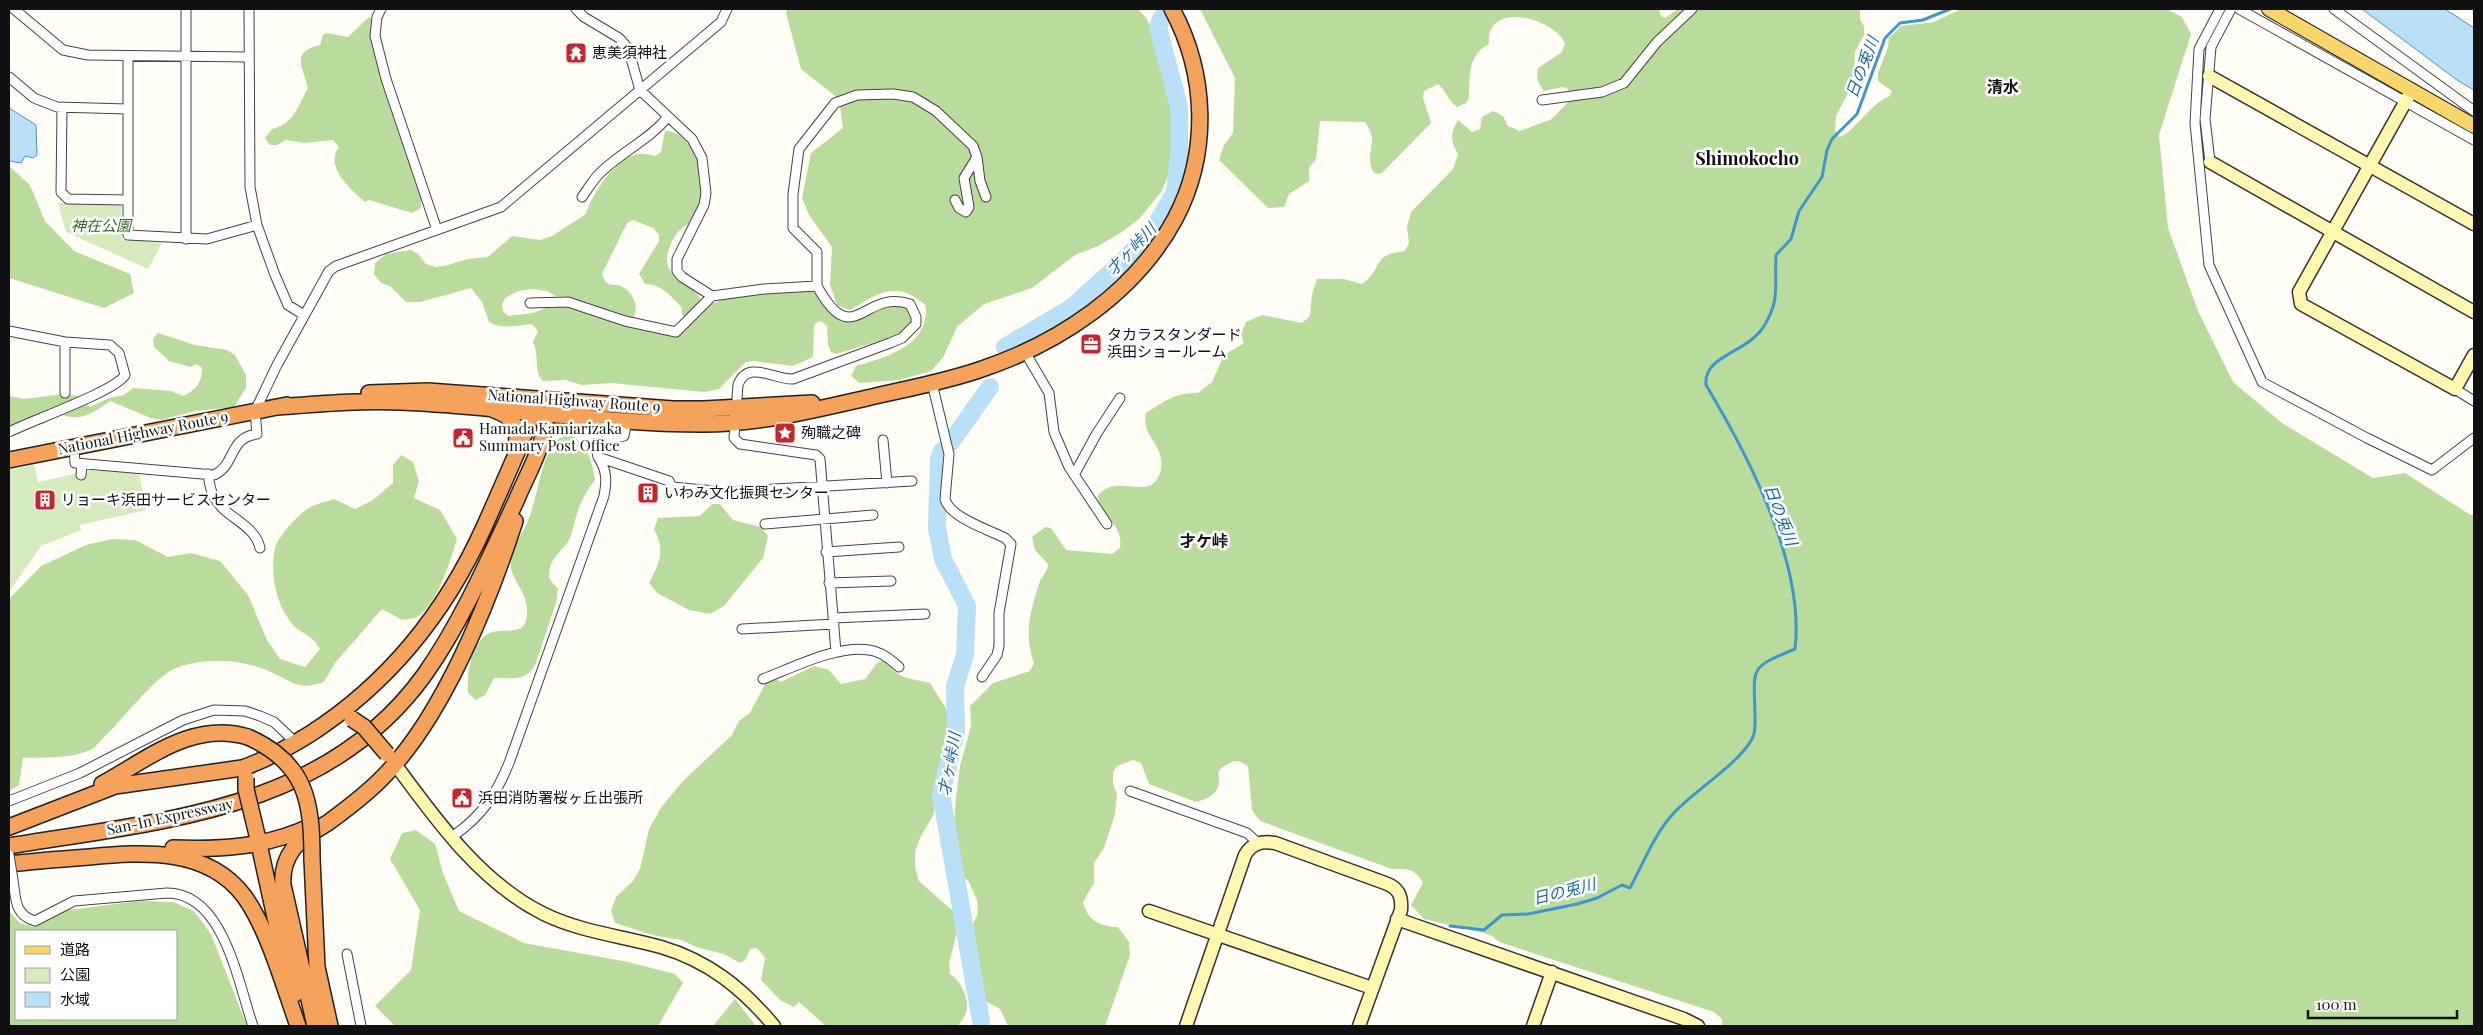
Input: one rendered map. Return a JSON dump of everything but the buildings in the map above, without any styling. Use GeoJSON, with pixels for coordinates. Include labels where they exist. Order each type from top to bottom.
{"type":"FeatureCollection","features":[{"type":"Feature","properties":{"kind":"highway","name":"National Highway Route 9"},"geometry":{"type":"LineString","coordinates":[[277,407],[377,402],[485,408],[544,406],[654,408],[734,415],[789,416],[932,383],[982,369],[1025,352],[1065,331],[1111,297],[1152,255],[1180,208],[1195,166],[1201,119],[1199,93],[1190,48],[1172,9]]}},
{"type":"Feature","properties":{"kind":"highway","name":"National Highway Route 9"},"geometry":{"type":"LineString","coordinates":[[9,460],[255,410],[350,394],[384,391],[428,391],[503,396],[579,417],[695,424],[734,415]]}},
{"type":"Feature","properties":{"kind":"highway"},"geometry":{"type":"LineString","coordinates":[[542,439],[545,424],[544,406]]}},
{"type":"Feature","properties":{"kind":"highway"},"geometry":{"type":"LineString","coordinates":[[506,475],[544,406]]}},
{"type":"Feature","properties":{"kind":"highway"},"geometry":{"type":"LineString","coordinates":[[462,610],[544,406]]}},
{"type":"Feature","properties":{"kind":"highway"},"geometry":{"type":"LineString","coordinates":[[9,827],[130,783],[242,768],[257,763],[296,743],[334,718],[370,689],[404,654],[445,600],[474,551],[506,475],[517,442],[518,432],[508,416],[485,408]]}},
{"type":"Feature","properties":{"kind":"highway"},"geometry":{"type":"LineString","coordinates":[[462,610],[506,522],[546,431],[556,423],[579,417]]}},
{"type":"Feature","properties":{"kind":"highway"},"geometry":{"type":"LineString","coordinates":[[315,1026],[285,900],[284,870],[297,845],[360,797],[436,703],[480,617],[513,529],[536,453]]}},
{"type":"Feature","properties":{"kind":"highway","name":"San-In Expressway"},"geometry":{"type":"LineString","coordinates":[[9,846],[191,815],[253,798],[304,776],[350,747],[395,708],[424,675],[462,610]]}},
{"type":"Feature","properties":{"kind":"highway"},"geometry":{"type":"LineString","coordinates":[[334,718],[352,719],[364,727],[391,759]]}},
{"type":"Feature","properties":{"kind":"highway"},"geometry":{"type":"LineString","coordinates":[[43,814],[180,740],[201,734],[221,732],[248,737],[274,750],[294,771],[302,783],[310,814],[317,967],[330,1026]]}},
{"type":"Feature","properties":{"kind":"highway"},"geometry":{"type":"LineString","coordinates":[[257,763],[246,778],[246,789],[278,931],[305,1026]]}},
{"type":"Feature","properties":{"kind":"highway"},"geometry":{"type":"LineString","coordinates":[[37,861],[123,848],[200,849],[258,839],[286,837],[336,813],[360,797]]}},
{"type":"Feature","properties":{"kind":"highway"},"geometry":{"type":"LineString","coordinates":[[9,864],[127,854],[166,855],[193,860],[216,871],[235,886],[251,907],[298,1026]]}},
{"type":"Feature","properties":{"kind":"main road"},"geometry":{"type":"LineString","coordinates":[[2269,9],[2408,96],[2474,126]]}},
{"type":"Feature","properties":{"kind":"street"},"geometry":{"type":"LineString","coordinates":[[14,9],[63,50],[88,55],[248,57]]}},
{"type":"Feature","properties":{"kind":"street"},"geometry":{"type":"LineString","coordinates":[[186,9],[186,239]]}},
{"type":"Feature","properties":{"kind":"street"},"geometry":{"type":"LineString","coordinates":[[249,9],[250,187],[258,225],[274,275],[288,305],[304,315]]}},
{"type":"Feature","properties":{"kind":"street"},"geometry":{"type":"LineString","coordinates":[[381,9],[376,17],[375,36],[386,79],[437,230]]}},
{"type":"Feature","properties":{"kind":"street"},"geometry":{"type":"LineString","coordinates":[[577,9],[619,38],[628,48],[640,90],[695,144],[702,158],[707,182],[704,205],[676,259],[677,271],[682,277],[712,296]]}},
{"type":"Feature","properties":{"kind":"street"},"geometry":{"type":"LineString","coordinates":[[74,447],[75,463],[208,474],[221,471],[240,440],[245,436],[258,434],[255,410],[322,281],[336,266],[501,207],[721,22],[727,9]]}},
{"type":"Feature","properties":{"kind":"street"},"geometry":{"type":"LineString","coordinates":[[1542,100],[1602,92],[1624,83],[1657,42],[1692,9]]}},
{"type":"Feature","properties":{"kind":"street"},"geometry":{"type":"LineString","coordinates":[[2220,9],[2199,49],[2195,123],[2209,265],[2262,382],[2366,438],[2432,470],[2474,438]]}},
{"type":"Feature","properties":{"kind":"street"},"geometry":{"type":"LineString","coordinates":[[2231,9],[2211,47],[2205,119],[2210,162],[2474,312]]}},
{"type":"Feature","properties":{"kind":"street"},"geometry":{"type":"LineString","coordinates":[[2239,9],[2408,96],[2474,140]]}},
{"type":"Feature","properties":{"kind":"street"},"geometry":{"type":"LineString","coordinates":[[2334,9],[2474,111]]}},
{"type":"Feature","properties":{"kind":"street"},"geometry":{"type":"LineString","coordinates":[[128,56],[128,235],[207,239],[258,225]]}},
{"type":"Feature","properties":{"kind":"street"},"geometry":{"type":"LineString","coordinates":[[2209,76],[2474,224]]}},
{"type":"Feature","properties":{"kind":"street"},"geometry":{"type":"LineString","coordinates":[[9,77],[34,98],[62,107],[127,109]]}},
{"type":"Feature","properties":{"kind":"street"},"geometry":{"type":"LineString","coordinates":[[836,652],[826,552],[820,459],[816,455],[740,444],[734,438],[734,415],[740,379],[748,373],[762,372],[780,378],[794,379],[902,338],[916,324],[916,317],[910,304],[893,301],[880,304],[853,318],[844,318],[828,305],[817,286],[817,252],[793,228],[795,175],[799,149],[835,103],[870,94],[893,94],[918,99],[936,111],[968,140],[977,157],[980,181],[986,197]]}},
{"type":"Feature","properties":{"kind":"street"},"geometry":{"type":"LineString","coordinates":[[2408,96],[2299,292],[2301,304],[2474,401]]}},
{"type":"Feature","properties":{"kind":"street"},"geometry":{"type":"LineString","coordinates":[[62,107],[61,192],[68,199],[128,200]]}},
{"type":"Feature","properties":{"kind":"street"},"geometry":{"type":"LineString","coordinates":[[582,197],[599,175],[633,146],[655,132],[667,118]]}},
{"type":"Feature","properties":{"kind":"street"},"geometry":{"type":"LineString","coordinates":[[955,200],[959,208],[966,212],[968,207],[964,178],[977,157]]}},
{"type":"Feature","properties":{"kind":"street"},"geometry":{"type":"LineString","coordinates":[[530,303],[568,302],[625,321],[676,332],[712,296],[764,289],[817,286]]}},
{"type":"Feature","properties":{"kind":"street"},"geometry":{"type":"LineString","coordinates":[[9,331],[65,342],[110,345],[119,353],[125,375],[123,379],[84,400],[9,432]]}},
{"type":"Feature","properties":{"kind":"street"},"geometry":{"type":"LineString","coordinates":[[65,342],[66,392]]}},
{"type":"Feature","properties":{"kind":"street"},"geometry":{"type":"LineString","coordinates":[[1025,352],[1049,394],[1054,432],[1074,475],[1107,524]]}},
{"type":"Feature","properties":{"kind":"street"},"geometry":{"type":"LineString","coordinates":[[2455,389],[2474,355]]}},
{"type":"Feature","properties":{"kind":"street"},"geometry":{"type":"LineString","coordinates":[[932,383],[950,454],[944,500],[946,506],[959,515],[1005,538],[1011,544],[999,613],[999,646],[997,655],[982,677]]}},
{"type":"Feature","properties":{"kind":"street"},"geometry":{"type":"LineString","coordinates":[[1074,475],[1097,433],[1120,398]]}},
{"type":"Feature","properties":{"kind":"street"},"geometry":{"type":"LineString","coordinates":[[452,836],[470,824],[487,806],[501,782],[604,496],[606,481],[604,467],[598,457],[596,447],[606,440],[624,436],[628,420]]}},
{"type":"Feature","properties":{"kind":"street"},"geometry":{"type":"LineString","coordinates":[[883,440],[887,483]]}},
{"type":"Feature","properties":{"kind":"street"},"geometry":{"type":"LineString","coordinates":[[9,450],[26,456]]}},
{"type":"Feature","properties":{"kind":"street"},"geometry":{"type":"LineString","coordinates":[[598,457],[669,481],[672,486],[726,492],[912,481]]}},
{"type":"Feature","properties":{"kind":"street"},"geometry":{"type":"LineString","coordinates":[[82,464],[82,475]]}},
{"type":"Feature","properties":{"kind":"street"},"geometry":{"type":"LineString","coordinates":[[208,474],[213,496],[222,509],[258,538],[260,548]]}},
{"type":"Feature","properties":{"kind":"street"},"geometry":{"type":"LineString","coordinates":[[765,524],[873,515]]}},
{"type":"Feature","properties":{"kind":"street"},"geometry":{"type":"LineString","coordinates":[[826,552],[899,547]]}},
{"type":"Feature","properties":{"kind":"street"},"geometry":{"type":"LineString","coordinates":[[830,583],[891,581]]}},
{"type":"Feature","properties":{"kind":"street"},"geometry":{"type":"LineString","coordinates":[[742,629],[925,614]]}},
{"type":"Feature","properties":{"kind":"street"},"geometry":{"type":"LineString","coordinates":[[763,679],[836,652],[860,649],[872,650],[886,656],[899,667]]}},
{"type":"Feature","properties":{"kind":"street"},"geometry":{"type":"LineString","coordinates":[[9,801],[80,774],[184,720],[214,710],[246,711],[260,716],[274,722],[296,743]]}},
{"type":"Feature","properties":{"kind":"street"},"geometry":{"type":"LineString","coordinates":[[391,759],[452,836],[479,866],[515,897],[563,922],[661,947],[705,965],[732,982],[757,1005],[774,1026]]}},
{"type":"Feature","properties":{"kind":"street"},"geometry":{"type":"LineString","coordinates":[[1130,791],[1247,832],[1258,843]]}},
{"type":"Feature","properties":{"kind":"street"},"geometry":{"type":"LineString","coordinates":[[1186,1026],[1245,855],[1252,845],[1258,843],[1275,843],[1392,885],[1401,894],[1401,910],[1359,1026]]}},
{"type":"Feature","properties":{"kind":"street"},"geometry":{"type":"LineString","coordinates":[[9,855],[12,884],[18,910],[25,919],[35,921],[74,901],[180,893],[205,909],[218,925],[253,1026]]}},
{"type":"Feature","properties":{"kind":"street"},"geometry":{"type":"LineString","coordinates":[[1149,911],[1372,988]]}},
{"type":"Feature","properties":{"kind":"street"},"geometry":{"type":"LineString","coordinates":[[1398,919],[1684,1019],[1698,1026]]}},
{"type":"Feature","properties":{"kind":"street"},"geometry":{"type":"LineString","coordinates":[[347,954],[361,1026]]}},
{"type":"Feature","properties":{"kind":"street"},"geometry":{"type":"LineString","coordinates":[[1533,1026],[1552,972]]}},
{"type":"Feature","properties":{"kind":"green space"},"geometry":{"type":"Polygon","coordinates":[[[787,9],[1138,9],[1147,19],[1159,46],[1173,103],[1170,170],[1162,191],[1139,219],[1122,232],[1098,246],[1075,255],[1032,288],[984,304],[957,327],[943,358],[931,371],[899,380],[860,383],[851,376],[856,366],[892,354],[913,340],[921,331],[925,320],[926,306],[906,293],[897,291],[879,294],[850,310],[837,305],[830,285],[832,247],[809,215],[802,198],[811,153],[843,128],[839,99],[801,69],[786,13],[787,9]]]}},
{"type":"Feature","properties":{"kind":"green space"},"geometry":{"type":"Polygon","coordinates":[[[1200,9],[1659,9],[1661,16],[1665,18],[1678,9],[1860,9],[1860,20],[1864,26],[1864,35],[1855,52],[1854,73],[1850,89],[1836,116],[1835,131],[1839,137],[1850,130],[1875,105],[1890,96],[1892,91],[1878,81],[1878,73],[1888,47],[1889,38],[1901,26],[1934,22],[1961,9],[2167,9],[2182,17],[2191,34],[2159,135],[2168,228],[2198,311],[2233,382],[2282,423],[2373,478],[2405,473],[2469,514],[2474,515],[2474,1026],[1722,1026],[1722,1019],[1714,1012],[1499,942],[1492,936],[1484,933],[1424,919],[1411,905],[1423,883],[1414,872],[1407,869],[1392,869],[1260,821],[1252,810],[1248,766],[1241,762],[1235,761],[1224,766],[1219,773],[1216,791],[1210,797],[1196,802],[1149,784],[1141,763],[1133,760],[1117,766],[1113,772],[1113,784],[1117,794],[1115,814],[1104,848],[1094,863],[1094,883],[1083,902],[1091,918],[1100,924],[1118,927],[1129,942],[1130,955],[1105,1026],[1008,1026],[1000,1009],[987,1002],[979,988],[973,924],[978,913],[977,900],[969,882],[960,873],[955,851],[954,824],[960,766],[971,726],[970,706],[993,683],[1030,671],[1034,663],[1029,643],[1029,624],[1040,581],[1047,570],[1048,564],[1035,550],[1032,537],[1045,527],[1051,528],[1066,550],[1112,554],[1120,548],[1118,532],[1102,508],[1098,495],[1106,489],[1115,486],[1142,487],[1149,486],[1155,482],[1160,473],[1160,455],[1147,429],[1146,413],[1177,396],[1198,393],[1212,382],[1224,355],[1244,343],[1241,334],[1246,322],[1262,315],[1302,323],[1310,316],[1312,294],[1317,279],[1344,279],[1362,284],[1373,273],[1382,259],[1394,253],[1405,251],[1409,243],[1407,227],[1411,212],[1453,169],[1458,154],[1452,141],[1452,133],[1458,120],[1472,132],[1480,129],[1482,117],[1493,111],[1503,116],[1508,126],[1520,131],[1552,119],[1570,100],[1568,89],[1563,87],[1544,91],[1537,78],[1538,68],[1562,52],[1565,43],[1548,26],[1535,20],[1508,17],[1498,22],[1491,30],[1489,44],[1477,54],[1473,61],[1470,74],[1469,98],[1466,103],[1457,107],[1438,84],[1424,91],[1423,98],[1431,123],[1381,174],[1374,173],[1371,165],[1372,139],[1365,122],[1320,121],[1316,159],[1309,168],[1309,181],[1289,194],[1284,207],[1268,208],[1219,160],[1224,145],[1233,133],[1235,78],[1200,9]]]}},
{"type":"Feature","properties":{"kind":"green space"},"geometry":{"type":"Polygon","coordinates":[[[369,17],[372,19],[370,38],[421,196],[421,208],[412,213],[369,200],[365,202],[359,197],[346,184],[337,169],[335,154],[339,147],[333,140],[304,143],[286,140],[277,145],[270,145],[265,138],[272,129],[279,127],[290,119],[308,88],[301,61],[305,52],[320,45],[323,35],[327,33],[348,37],[369,17]]]}},
{"type":"Feature","properties":{"kind":"green space"},"geometry":{"type":"Polygon","coordinates":[[[665,131],[678,134],[687,142],[696,158],[702,176],[702,196],[697,215],[673,239],[667,256],[668,266],[674,276],[695,292],[701,300],[685,317],[682,315],[682,308],[666,292],[656,286],[645,284],[639,274],[659,241],[659,234],[653,228],[633,220],[627,223],[602,274],[604,280],[608,283],[621,286],[632,296],[636,310],[632,319],[569,297],[555,296],[547,291],[533,289],[518,291],[505,298],[502,305],[503,311],[508,316],[533,313],[554,305],[569,307],[635,328],[675,335],[681,334],[708,305],[728,298],[801,289],[814,292],[841,320],[846,322],[856,321],[891,306],[900,304],[906,306],[910,313],[911,326],[899,335],[836,354],[831,352],[828,345],[827,326],[821,321],[817,322],[814,326],[813,357],[793,366],[753,361],[746,362],[719,389],[705,392],[611,383],[582,385],[565,380],[543,381],[538,373],[533,342],[538,331],[532,324],[500,326],[489,322],[482,302],[471,288],[420,302],[406,302],[390,286],[381,283],[374,274],[375,263],[386,254],[411,250],[418,254],[426,264],[436,267],[468,259],[488,257],[512,236],[540,240],[552,236],[586,214],[599,187],[622,162],[631,156],[645,154],[655,156],[661,152],[665,131]]]}},
{"type":"Feature","properties":{"kind":"green space"},"geometry":{"type":"Polygon","coordinates":[[[9,166],[30,185],[45,221],[74,251],[130,274],[134,293],[104,308],[9,278],[9,166]]]}},
{"type":"Feature","properties":{"kind":"green space","name":"神在公園"},"geometry":{"type":"Polygon","coordinates":[[[58,203],[121,205],[122,239],[162,243],[148,269],[66,232],[58,203]]]}},
{"type":"Feature","properties":{"kind":"green space"},"geometry":{"type":"Polygon","coordinates":[[[158,333],[195,345],[227,350],[235,355],[246,375],[246,388],[234,407],[195,411],[161,420],[151,418],[110,401],[88,415],[70,417],[63,415],[9,437],[9,396],[24,399],[63,394],[78,396],[90,407],[109,398],[124,395],[133,388],[171,391],[183,396],[191,391],[199,382],[202,368],[197,364],[190,367],[169,361],[154,347],[153,339],[158,333]]]}},
{"type":"Feature","properties":{"kind":"green space"},"geometry":{"type":"Polygon","coordinates":[[[572,435],[586,450],[595,480],[580,504],[569,540],[550,567],[549,578],[558,589],[556,603],[536,663],[528,673],[519,678],[494,678],[485,695],[476,700],[468,693],[468,685],[471,660],[477,645],[488,634],[519,629],[524,626],[527,610],[525,598],[511,568],[511,556],[530,515],[548,454],[557,441],[572,435]]]}},
{"type":"Feature","properties":{"kind":"green space"},"geometry":{"type":"Polygon","coordinates":[[[401,455],[413,462],[419,481],[414,498],[440,510],[457,539],[438,590],[433,600],[420,615],[402,620],[382,609],[335,663],[324,682],[315,685],[296,684],[271,672],[237,662],[201,662],[178,667],[150,688],[92,749],[66,756],[23,758],[19,785],[9,791],[9,599],[41,566],[86,545],[112,539],[135,540],[168,557],[191,553],[220,561],[248,595],[267,640],[280,659],[305,667],[320,649],[313,640],[293,625],[281,605],[275,586],[273,567],[275,548],[283,533],[302,513],[312,506],[334,499],[355,509],[373,500],[393,483],[393,465],[401,455]]]}},
{"type":"Feature","properties":{"kind":"green space"},"geometry":{"type":"Polygon","coordinates":[[[34,465],[38,482],[92,470],[139,473],[146,510],[80,525],[81,530],[41,546],[11,589],[9,589],[9,470],[34,465]]]}},
{"type":"Feature","properties":{"kind":"green space"},"geometry":{"type":"Polygon","coordinates":[[[712,504],[720,504],[733,520],[761,527],[768,536],[763,558],[724,606],[710,614],[689,610],[657,593],[649,583],[660,557],[660,544],[654,529],[658,518],[700,516],[712,504]]]}},
{"type":"Feature","properties":{"kind":"green space"},"geometry":{"type":"Polygon","coordinates":[[[884,660],[898,674],[930,683],[947,710],[951,742],[934,792],[934,814],[920,838],[915,852],[915,867],[919,881],[955,913],[959,923],[949,964],[950,974],[960,984],[967,1003],[966,1013],[958,1026],[826,1026],[799,1002],[794,1007],[780,1000],[761,980],[765,958],[757,948],[750,949],[746,959],[740,963],[724,954],[699,948],[681,940],[656,936],[615,923],[611,911],[616,897],[633,881],[640,869],[649,829],[662,806],[684,780],[732,735],[739,721],[750,713],[766,682],[774,678],[781,682],[814,666],[829,670],[841,684],[865,679],[877,663],[884,660]]]}},
{"type":"Feature","properties":{"kind":"green space"},"geometry":{"type":"Polygon","coordinates":[[[416,830],[435,844],[443,873],[459,911],[524,943],[628,962],[675,974],[683,983],[658,1026],[395,1026],[375,1006],[411,970],[420,910],[390,859],[402,833],[416,830]]]}},
{"type":"Feature","properties":{"kind":"green space"},"geometry":{"type":"Polygon","coordinates":[[[140,901],[173,902],[194,911],[211,934],[247,1026],[9,1026],[9,911],[20,923],[33,927],[68,910],[140,901]]]}},
{"type":"Feature","properties":{"kind":"green space"},"geometry":{"type":"Polygon","coordinates":[[[735,999],[756,1026],[713,1026],[735,999]]]}},
{"type":"Feature","properties":{"kind":"water"},"geometry":{"type":"Polygon","coordinates":[[[2362,9],[2445,9],[2474,28],[2474,90],[2457,80],[2362,9]]]}},
{"type":"Feature","properties":{"kind":"water"},"geometry":{"type":"Polygon","coordinates":[[[9,108],[36,125],[37,155],[33,158],[25,156],[21,163],[9,161],[9,108]]]}},
{"type":"Feature","properties":{"kind":"waterway","name":"日の兎川"},"geometry":{"type":"LineString","coordinates":[[1450,926],[1484,930],[1502,915],[1528,914],[1577,904],[1597,898],[1622,885],[1630,888],[1654,841],[1672,815],[1737,758],[1752,739],[1755,728],[1754,688],[1757,671],[1769,661],[1795,649],[1796,616],[1791,582],[1770,512],[1739,444],[1706,385],[1707,375],[1719,360],[1748,342],[1764,326],[1773,308],[1775,299],[1776,255],[1791,239],[1799,211],[1822,177],[1827,150],[1832,139],[1857,114],[1885,38],[1900,23],[1923,20],[1950,9]]}},
{"type":"Feature","properties":{"kind":"waterway","name":"才ヶ峠川"},"geometry":{"type":"LineString","coordinates":[[1005,347],[1071,308],[1120,264],[1152,231],[1175,192],[1179,154],[1179,107],[1158,27],[1162,17]]}},
{"type":"Feature","properties":{"kind":"waterway","name":"才ヶ峠川"},"geometry":{"type":"LineString","coordinates":[[951,442],[990,387]]}},
{"type":"Feature","properties":{"kind":"waterway","name":"才ヶ峠川"},"geometry":{"type":"LineString","coordinates":[[942,451],[939,459],[937,528],[943,559],[967,606],[965,655],[955,686],[956,732],[941,794],[981,1021]]}},
{"type":"Feature","properties":{"kind":"place","name":"恵美須神社"},"geometry":{"type":"Point","coordinates":[576,53]}},
{"type":"Feature","properties":{"kind":"place","name":"タカラスタンダード 浜田ショールーム"},"geometry":{"type":"Point","coordinates":[1091,344]}},
{"type":"Feature","properties":{"kind":"place","name":"殉職之碑"},"geometry":{"type":"Point","coordinates":[785,433]}},
{"type":"Feature","properties":{"kind":"place","name":"Hamada Kamiarizaka Summary Post Office"},"geometry":{"type":"Point","coordinates":[463,438]}},
{"type":"Feature","properties":{"kind":"place","name":"いわみ文化振興センター"},"geometry":{"type":"Point","coordinates":[648,493]}},
{"type":"Feature","properties":{"kind":"place","name":"リョーキ浜田サービスセンター"},"geometry":{"type":"Point","coordinates":[45,500]}},
{"type":"Feature","properties":{"kind":"place","name":"浜田消防署桜ヶ丘出張所"},"geometry":{"type":"Point","coordinates":[462,798]}},
{"type":"Feature","properties":{"kind":"district","name":"清水"},"geometry":{"type":"Point","coordinates":[2003,87]}},
{"type":"Feature","properties":{"kind":"district","name":"Shimokocho"},"geometry":{"type":"Point","coordinates":[1747,159]}},
{"type":"Feature","properties":{"kind":"district","name":"才ケ峠"},"geometry":{"type":"Point","coordinates":[1204,541]}}]}
